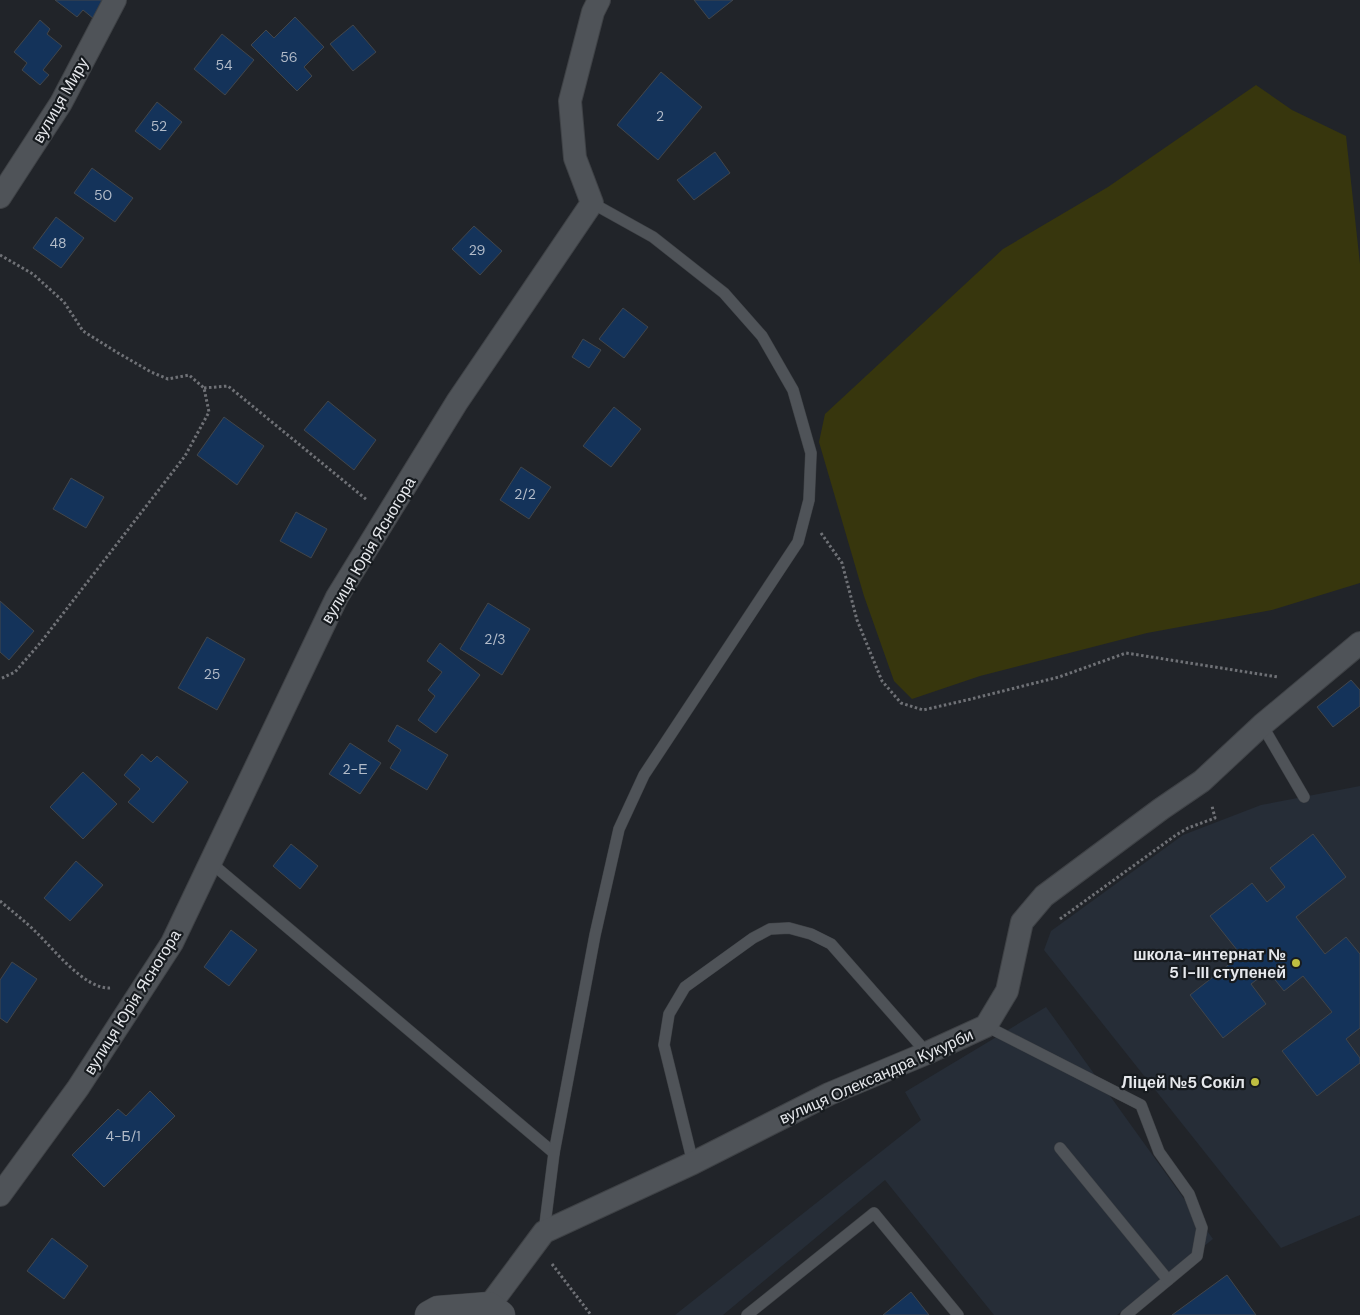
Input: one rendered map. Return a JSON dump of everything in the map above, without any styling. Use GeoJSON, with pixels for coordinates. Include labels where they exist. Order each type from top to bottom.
{"type":"FeatureCollection","features":[{"type":"Feature","properties":{"kind":"street","name":"вулиця Миру"},"geometry":{"type":"LineString","coordinates":[[0,197],[61,103],[115,0]]}},
{"type":"Feature","properties":{"kind":"street"},"geometry":{"type":"LineString","coordinates":[[592,203],[575,158],[570,101],[593,12],[599,0]]}},
{"type":"Feature","properties":{"kind":"street","name":"вулиця Юрія Ясногора"},"geometry":{"type":"LineString","coordinates":[[0,1195],[78,1088],[172,943],[337,597],[457,402],[592,203]]}},
{"type":"Feature","properties":{"kind":"street","name":"вулиця Олександра Кукурби"},"geometry":{"type":"LineString","coordinates":[[429,1315],[438,1310],[495,1311],[540,1238],[829,1094],[986,1026],[1007,991],[1022,922],[1044,896],[1202,781],[1262,725],[1360,644]]}},
{"type":"Feature","properties":{"kind":"lane"},"geometry":{"type":"LineString","coordinates":[[540,1238],[595,935],[619,830],[644,775],[798,542],[809,500],[811,453],[793,390],[762,336],[724,292],[653,236],[592,203]]}},
{"type":"Feature","properties":{"kind":"lane"},"geometry":{"type":"LineString","coordinates":[[1262,725],[1304,796]]}},
{"type":"Feature","properties":{"kind":"lane"},"geometry":{"type":"LineString","coordinates":[[210,862],[554,1153]]}},
{"type":"Feature","properties":{"kind":"lane"},"geometry":{"type":"LineString","coordinates":[[692,1163],[664,1045],[669,1014],[685,987],[753,938],[770,929],[789,928],[811,934],[831,944],[927,1053]]}},
{"type":"Feature","properties":{"kind":"lane"},"geometry":{"type":"LineString","coordinates":[[986,1026],[1141,1105],[1159,1152],[1189,1194],[1202,1228],[1197,1256],[1126,1315]]}},
{"type":"Feature","properties":{"kind":"lane"},"geometry":{"type":"LineString","coordinates":[[1060,1148],[1168,1280]]}},
{"type":"Feature","properties":{"kind":"lane"},"geometry":{"type":"LineString","coordinates":[[747,1315],[874,1213],[958,1315]]}},
{"type":"Feature","properties":{"kind":"path"},"geometry":{"type":"LineString","coordinates":[[0,255],[33,274],[64,302],[83,331],[151,372],[168,379],[189,375],[204,388],[209,412],[185,456],[41,642],[15,672],[0,679]]}},
{"type":"Feature","properties":{"kind":"path"},"geometry":{"type":"LineString","coordinates":[[204,388],[228,386],[387,517]]}},
{"type":"Feature","properties":{"kind":"path"},"geometry":{"type":"LineString","coordinates":[[806,512],[842,563],[857,620],[882,681],[901,703],[923,710],[1059,677],[1126,653],[1312,682]]}},
{"type":"Feature","properties":{"kind":"path"},"geometry":{"type":"LineString","coordinates":[[1059,920],[1176,835],[1188,828],[1215,818],[1202,781]]}},
{"type":"Feature","properties":{"kind":"path"},"geometry":{"type":"LineString","coordinates":[[0,901],[37,933],[69,968],[103,989],[144,985]]}},
{"type":"Feature","properties":{"kind":"path"},"geometry":{"type":"LineString","coordinates":[[540,1238],[591,1315]]}},
{"type":"Feature","properties":{"kind":"shaded area"},"geometry":{"type":"Polygon","coordinates":[[[1256,85],[1292,110],[1346,136],[1360,264],[1360,583],[1272,610],[1147,633],[980,676],[912,699],[894,681],[864,596],[819,442],[825,414],[1003,249],[1108,187],[1256,85]]]}},
{"type":"Feature","properties":{"kind":"shaded area","name":"Ліцей №5 Сокіл"},"geometry":{"type":"Polygon","coordinates":[[[1360,786],[1360,1215],[1281,1248],[1044,950],[1051,931],[1183,835],[1261,805],[1360,786]]]}},
{"type":"Feature","properties":{"kind":"shaded area"},"geometry":{"type":"Polygon","coordinates":[[[1046,1007],[1213,1239],[1117,1315],[994,1315],[885,1180],[723,1315],[675,1315],[921,1120],[905,1092],[1046,1007]]]}},
{"type":"Feature","properties":{"kind":"building"},"geometry":{"type":"Polygon","coordinates":[[[55,0],[106,0],[94,19],[83,10],[77,17],[55,0]]]}},
{"type":"Feature","properties":{"kind":"building"},"geometry":{"type":"Polygon","coordinates":[[[694,0],[733,0],[709,19],[694,0]]]}},
{"type":"Feature","properties":{"kind":"building"},"geometry":{"type":"Polygon","coordinates":[[[295,17],[324,47],[304,67],[312,76],[297,91],[251,45],[266,30],[274,38],[295,17]]]}},
{"type":"Feature","properties":{"kind":"building"},"geometry":{"type":"Polygon","coordinates":[[[40,20],[50,29],[47,34],[62,46],[43,70],[49,75],[40,85],[22,70],[27,63],[14,52],[40,20]]]}},
{"type":"Feature","properties":{"kind":"building"},"geometry":{"type":"Polygon","coordinates":[[[353,25],[376,52],[353,71],[330,44],[353,25]]]}},
{"type":"Feature","properties":{"kind":"building"},"geometry":{"type":"Polygon","coordinates":[[[222,34],[254,60],[225,95],[194,69],[222,34]]]}},
{"type":"Feature","properties":{"kind":"building"},"geometry":{"type":"Polygon","coordinates":[[[661,72],[702,107],[658,160],[617,125],[661,72]]]}},
{"type":"Feature","properties":{"kind":"building"},"geometry":{"type":"Polygon","coordinates":[[[157,102],[182,122],[160,150],[135,131],[157,102]]]}},
{"type":"Feature","properties":{"kind":"building"},"geometry":{"type":"Polygon","coordinates":[[[715,152],[730,173],[694,200],[677,180],[715,152]]]}},
{"type":"Feature","properties":{"kind":"building"},"geometry":{"type":"Polygon","coordinates":[[[92,168],[133,198],[115,222],[74,193],[92,168]]]}},
{"type":"Feature","properties":{"kind":"building"},"geometry":{"type":"Polygon","coordinates":[[[56,217],[84,238],[61,268],[33,248],[56,217]]]}},
{"type":"Feature","properties":{"kind":"building"},"geometry":{"type":"Polygon","coordinates":[[[474,226],[502,251],[480,275],[452,249],[474,226]]]}},
{"type":"Feature","properties":{"kind":"building"},"geometry":{"type":"Polygon","coordinates":[[[623,308],[648,327],[624,358],[599,339],[623,308]]]}},
{"type":"Feature","properties":{"kind":"building"},"geometry":{"type":"Polygon","coordinates":[[[583,339],[601,350],[589,368],[572,357],[583,339]]]}},
{"type":"Feature","properties":{"kind":"building"},"geometry":{"type":"Polygon","coordinates":[[[328,401],[376,440],[354,470],[304,430],[328,401]]]}},
{"type":"Feature","properties":{"kind":"building"},"geometry":{"type":"Polygon","coordinates":[[[614,407],[641,429],[611,467],[583,446],[614,407]]]}},
{"type":"Feature","properties":{"kind":"building"},"geometry":{"type":"Polygon","coordinates":[[[224,417],[264,446],[237,485],[197,455],[224,417]]]}},
{"type":"Feature","properties":{"kind":"building"},"geometry":{"type":"Polygon","coordinates":[[[521,467],[551,487],[529,519],[500,500],[521,467]]]}},
{"type":"Feature","properties":{"kind":"building"},"geometry":{"type":"Polygon","coordinates":[[[71,478],[104,497],[86,528],[53,509],[71,478]]]}},
{"type":"Feature","properties":{"kind":"building"},"geometry":{"type":"Polygon","coordinates":[[[296,512],[327,529],[311,558],[280,541],[296,512]]]}},
{"type":"Feature","properties":{"kind":"building"},"geometry":{"type":"Polygon","coordinates":[[[0,601],[34,631],[9,660],[0,652],[0,601]]]}},
{"type":"Feature","properties":{"kind":"building"},"geometry":{"type":"Polygon","coordinates":[[[488,603],[530,629],[502,675],[460,649],[488,603]]]}},
{"type":"Feature","properties":{"kind":"building"},"geometry":{"type":"Polygon","coordinates":[[[207,637],[245,659],[217,710],[178,688],[207,637]]]}},
{"type":"Feature","properties":{"kind":"building"},"geometry":{"type":"Polygon","coordinates":[[[440,643],[480,675],[436,733],[418,720],[435,696],[428,690],[442,672],[427,661],[440,643]]]}},
{"type":"Feature","properties":{"kind":"building"},"geometry":{"type":"Polygon","coordinates":[[[1351,680],[1360,690],[1360,706],[1333,727],[1317,707],[1351,680]]]}},
{"type":"Feature","properties":{"kind":"building"},"geometry":{"type":"Polygon","coordinates":[[[397,725],[448,755],[427,790],[390,768],[401,750],[388,741],[397,725]]]}},
{"type":"Feature","properties":{"kind":"building"},"geometry":{"type":"Polygon","coordinates":[[[350,743],[381,763],[360,794],[329,774],[350,743]]]}},
{"type":"Feature","properties":{"kind":"building"},"geometry":{"type":"Polygon","coordinates":[[[142,754],[151,762],[157,756],[188,782],[153,823],[128,802],[140,789],[124,775],[142,754]]]}},
{"type":"Feature","properties":{"kind":"building"},"geometry":{"type":"Polygon","coordinates":[[[83,772],[117,804],[83,839],[50,807],[83,772]]]}},
{"type":"Feature","properties":{"kind":"building","name":"школа-интернат № 5 I-III ступеней"},"geometry":{"type":"Polygon","coordinates":[[[1313,834],[1346,877],[1296,917],[1325,954],[1346,937],[1360,954],[1360,1028],[1346,1039],[1360,1058],[1360,1063],[1317,1096],[1282,1051],[1332,1012],[1303,976],[1284,991],[1268,971],[1251,984],[1266,1004],[1223,1038],[1190,995],[1241,955],[1210,916],[1252,883],[1267,902],[1285,887],[1270,868],[1313,834]]]}},
{"type":"Feature","properties":{"kind":"building"},"geometry":{"type":"Polygon","coordinates":[[[291,844],[318,866],[300,889],[273,866],[291,844]]]}},
{"type":"Feature","properties":{"kind":"building"},"geometry":{"type":"Polygon","coordinates":[[[76,861],[103,885],[70,921],[44,898],[76,861]]]}},
{"type":"Feature","properties":{"kind":"building"},"geometry":{"type":"Polygon","coordinates":[[[231,930],[257,950],[229,986],[204,967],[231,930]]]}},
{"type":"Feature","properties":{"kind":"building"},"geometry":{"type":"Polygon","coordinates":[[[12,962],[37,979],[7,1023],[0,1018],[0,980],[12,962]]]}},
{"type":"Feature","properties":{"kind":"building"},"geometry":{"type":"Polygon","coordinates":[[[150,1091],[175,1116],[104,1187],[72,1155],[118,1109],[126,1116],[150,1091]]]}},
{"type":"Feature","properties":{"kind":"building"},"geometry":{"type":"Polygon","coordinates":[[[52,1238],[88,1266],[64,1299],[27,1271],[52,1238]]]}},
{"type":"Feature","properties":{"kind":"building"},"geometry":{"type":"Polygon","coordinates":[[[1227,1275],[1256,1315],[1172,1315],[1227,1275]]]}},
{"type":"Feature","properties":{"kind":"building"},"geometry":{"type":"Polygon","coordinates":[[[911,1292],[929,1315],[883,1315],[911,1292]]]}},
{"type":"Feature","properties":{"kind":"place","name":"школа-интернат № 5 I-III ступеней"},"geometry":{"type":"Point","coordinates":[1296,963]}},
{"type":"Feature","properties":{"kind":"place","name":"Ліцей №5 Сокіл"},"geometry":{"type":"Point","coordinates":[1255,1082]}}]}
